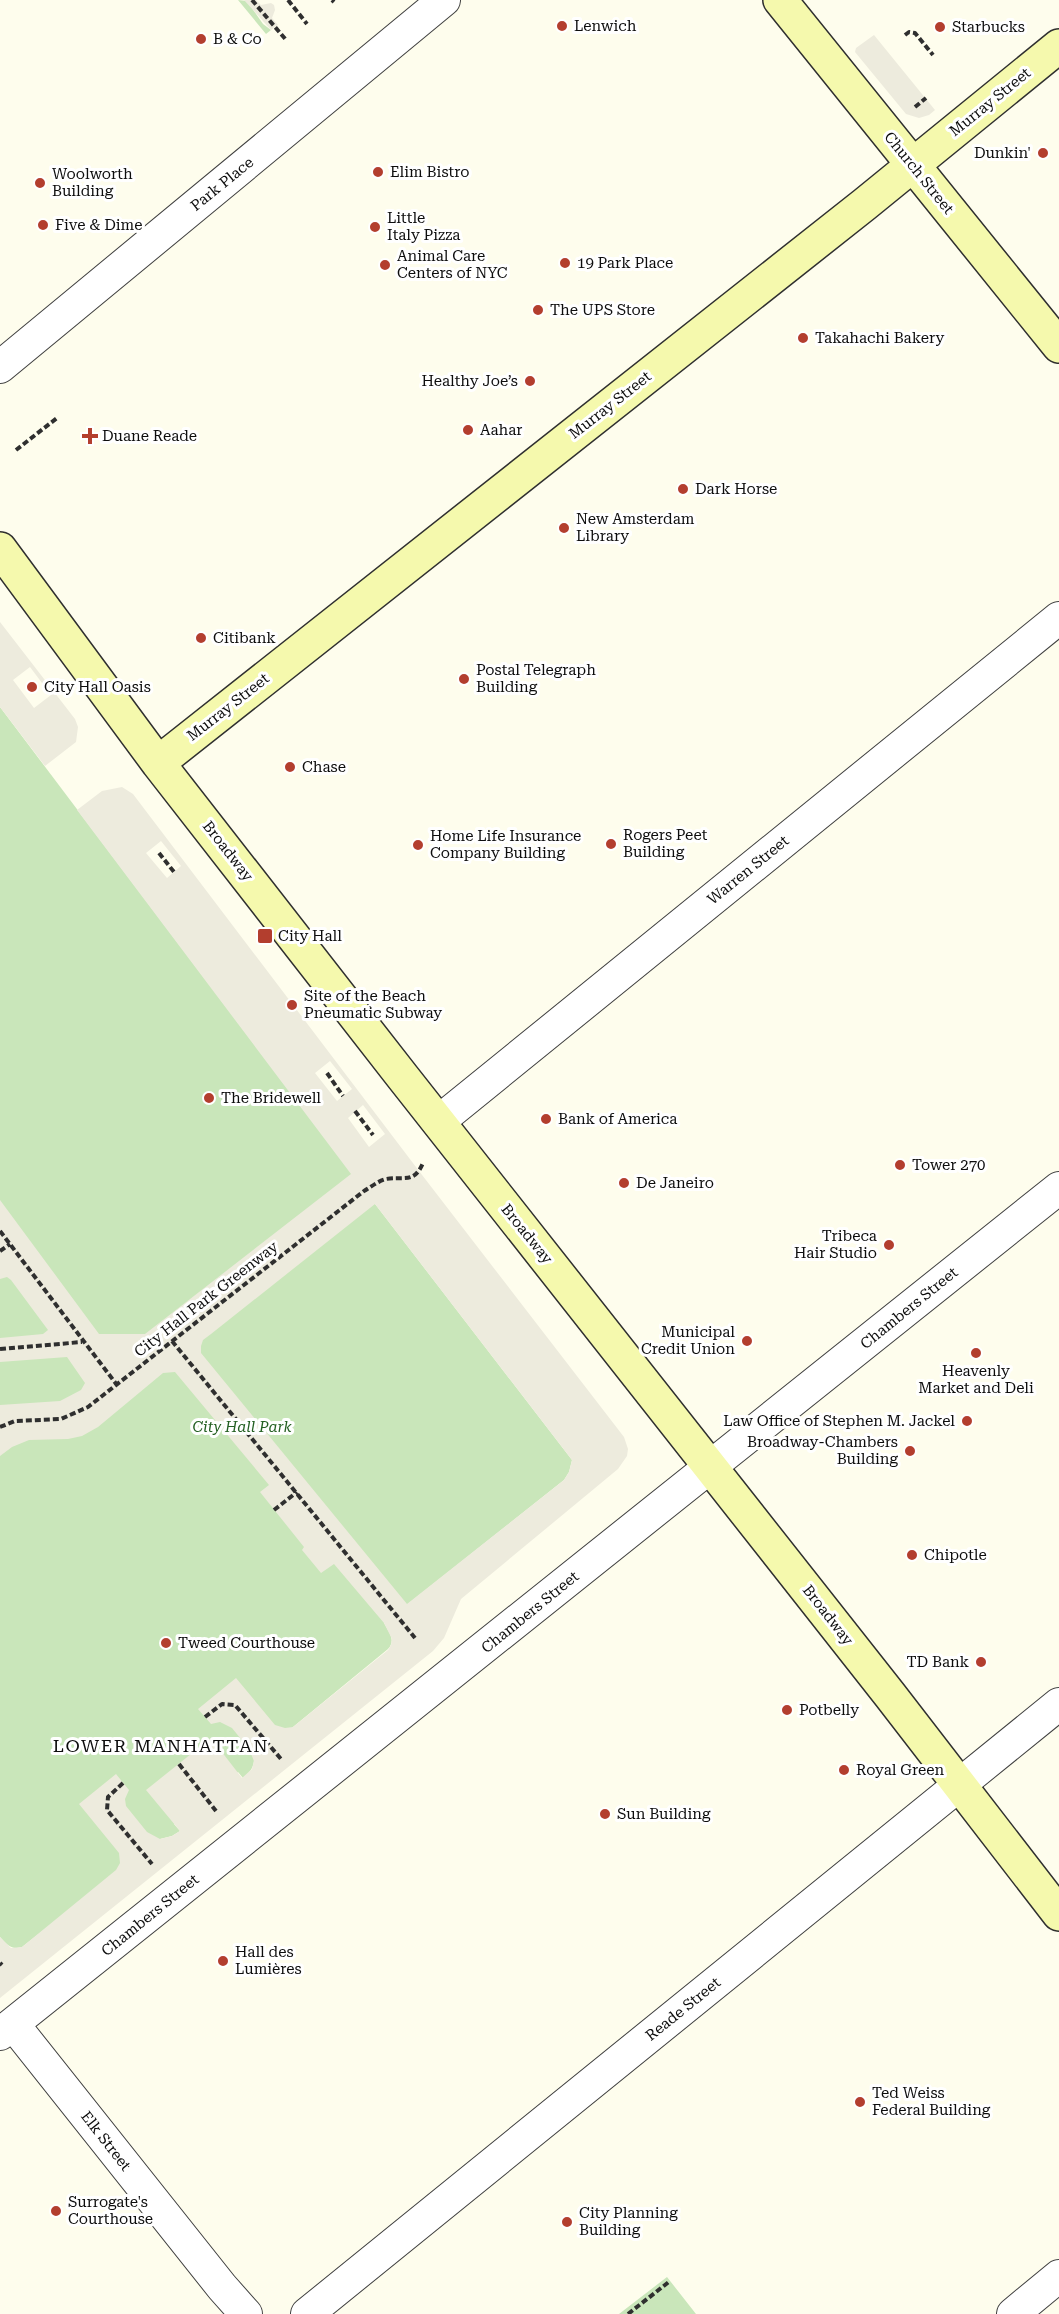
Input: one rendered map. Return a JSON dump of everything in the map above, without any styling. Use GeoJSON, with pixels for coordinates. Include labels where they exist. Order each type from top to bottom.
{"type":"FeatureCollection","features":[{"type":"Feature","properties":{"kind":"main road","name":"Church Street"},"geometry":{"type":"LineString","coordinates":[[780,0],[1059,346]]}},
{"type":"Feature","properties":{"kind":"main road","name":"Murray Street"},"geometry":{"type":"LineString","coordinates":[[158,763],[913,165],[1059,46]]}},
{"type":"Feature","properties":{"kind":"main road","name":"Broadway"},"geometry":{"type":"LineString","coordinates":[[0,549],[158,763],[1059,1914]]}},
{"type":"Feature","properties":{"kind":"street","name":"Park Place"},"geometry":{"type":"LineString","coordinates":[[0,367],[444,0]]}},
{"type":"Feature","properties":{"kind":"street","name":"Warren Street"},"geometry":{"type":"LineString","coordinates":[[438,1122],[1059,618]]}},
{"type":"Feature","properties":{"kind":"street","name":"Chambers Street"},"geometry":{"type":"LineString","coordinates":[[6,2029],[1059,1188]]}},
{"type":"Feature","properties":{"kind":"street","name":"Reade Street"},"geometry":{"type":"LineString","coordinates":[[308,2314],[1059,1704]]}},
{"type":"Feature","properties":{"kind":"street","name":"Elk Street"},"geometry":{"type":"LineString","coordinates":[[6,2029],[246,2314]]}},
{"type":"Feature","properties":{"kind":"street"},"geometry":{"type":"LineString","coordinates":[[1013,2314],[1059,2276]]}},
{"type":"Feature","properties":{"kind":"path"},"geometry":{"type":"LineString","coordinates":[[252,0],[287,41]]}},
{"type":"Feature","properties":{"kind":"path"},"geometry":{"type":"LineString","coordinates":[[288,0],[307,24]]}},
{"type":"Feature","properties":{"kind":"path"},"geometry":{"type":"LineString","coordinates":[[905,34],[915,33],[933,55]]}},
{"type":"Feature","properties":{"kind":"path"},"geometry":{"type":"LineString","coordinates":[[16,450],[57,418]]}},
{"type":"Feature","properties":{"kind":"path"},"geometry":{"type":"LineString","coordinates":[[159,853],[174,872]]}},
{"type":"Feature","properties":{"kind":"path"},"geometry":{"type":"LineString","coordinates":[[327,1074],[343,1096]]}},
{"type":"Feature","properties":{"kind":"path"},"geometry":{"type":"LineString","coordinates":[[355,1112],[374,1135]]}},
{"type":"Feature","properties":{"kind":"path","name":"City Hall Park Greenway"},"geometry":{"type":"LineString","coordinates":[[0,1427],[15,1421],[62,1419],[88,1407],[364,1191],[380,1181],[404,1179],[419,1171]]}},
{"type":"Feature","properties":{"kind":"path"},"geometry":{"type":"LineString","coordinates":[[0,1231],[117,1385]]}},
{"type":"Feature","properties":{"kind":"path"},"geometry":{"type":"LineString","coordinates":[[0,1251],[10,1244]]}},
{"type":"Feature","properties":{"kind":"path"},"geometry":{"type":"LineString","coordinates":[[172,1341],[415,1638]]}},
{"type":"Feature","properties":{"kind":"path"},"geometry":{"type":"LineString","coordinates":[[0,1349],[83,1342]]}},
{"type":"Feature","properties":{"kind":"path"},"geometry":{"type":"LineString","coordinates":[[274,1510],[297,1492]]}},
{"type":"Feature","properties":{"kind":"path"},"geometry":{"type":"LineString","coordinates":[[205,1717],[222,1704],[236,1705],[281,1759]]}},
{"type":"Feature","properties":{"kind":"path"},"geometry":{"type":"LineString","coordinates":[[179,1764],[216,1811]]}},
{"type":"Feature","properties":{"kind":"path"},"geometry":{"type":"LineString","coordinates":[[123,1784],[108,1797],[107,1810],[152,1864]]}},
{"type":"Feature","properties":{"kind":"path"},"geometry":{"type":"LineString","coordinates":[[628,2314],[670,2281]]}},
{"type":"Feature","properties":{"kind":"green space"},"geometry":{"type":"Polygon","coordinates":[[[238,0],[247,1],[263,24],[271,30],[266,34],[238,0]]]}},
{"type":"Feature","properties":{"kind":"green space","name":"City Hall Park"},"geometry":{"type":"Polygon","coordinates":[[[0,707],[352,1174],[572,1460],[564,1480],[384,1623],[392,1639],[388,1649],[254,1759],[252,1768],[243,1778],[238,1772],[174,1824],[180,1831],[160,1839],[22,1947],[15,1948],[0,1937],[0,707]]]}},
{"type":"Feature","properties":{"kind":"green space"},"geometry":{"type":"Polygon","coordinates":[[[667,2277],[696,2314],[619,2314],[667,2277]]]}},
{"type":"Feature","properties":{"kind":"shaded area"},"geometry":{"type":"Polygon","coordinates":[[[244,0],[256,0],[261,5],[271,3],[274,5],[272,18],[278,25],[271,30],[244,0]]]}},
{"type":"Feature","properties":{"kind":"shaded area"},"geometry":{"type":"Polygon","coordinates":[[[874,35],[935,110],[929,115],[919,118],[906,114],[855,52],[856,48],[874,35]]]}},
{"type":"Feature","properties":{"kind":"shaded area"},"geometry":{"type":"Polygon","coordinates":[[[0,622],[75,719],[78,727],[76,742],[45,766],[0,707],[0,622]],[[30,667],[13,680],[34,708],[51,695],[30,667]]]}},
{"type":"Feature","properties":{"kind":"shaded area"},"geometry":{"type":"Polygon","coordinates":[[[122,787],[133,794],[624,1437],[628,1449],[627,1456],[618,1469],[461,1599],[444,1638],[433,1651],[0,1998],[0,1937],[11,1948],[22,1947],[116,1870],[120,1863],[119,1853],[79,1804],[116,1774],[129,1790],[125,1799],[126,1806],[147,1832],[160,1839],[172,1836],[180,1831],[146,1790],[211,1738],[242,1778],[252,1769],[254,1761],[249,1749],[232,1728],[220,1722],[211,1724],[198,1709],[236,1678],[275,1725],[285,1728],[293,1727],[388,1650],[392,1639],[384,1623],[334,1564],[321,1573],[302,1550],[304,1547],[260,1492],[269,1485],[175,1372],[163,1373],[98,1427],[82,1436],[68,1439],[29,1440],[12,1447],[0,1456],[0,1405],[60,1401],[81,1390],[85,1383],[67,1357],[0,1362],[0,1338],[43,1334],[48,1330],[11,1280],[7,1277],[0,1279],[0,1200],[99,1334],[145,1334],[351,1174],[77,810],[102,791],[122,787]],[[161,841],[146,853],[167,878],[181,866],[161,841]],[[330,1061],[315,1073],[337,1101],[352,1089],[330,1061]],[[363,1105],[348,1118],[369,1147],[385,1134],[363,1105]],[[375,1204],[203,1340],[201,1353],[407,1604],[564,1480],[569,1472],[572,1460],[375,1204]]]}},
{"type":"Feature","properties":{"kind":"place","name":"Lenwich"},"geometry":{"type":"Point","coordinates":[562,26]}},
{"type":"Feature","properties":{"kind":"place","name":"Starbucks"},"geometry":{"type":"Point","coordinates":[940,27]}},
{"type":"Feature","properties":{"kind":"place","name":"B & Co"},"geometry":{"type":"Point","coordinates":[201,39]}},
{"type":"Feature","properties":{"kind":"place","name":"Dunkin'"},"geometry":{"type":"Point","coordinates":[1043,153]}},
{"type":"Feature","properties":{"kind":"place","name":"Elim Bistro"},"geometry":{"type":"Point","coordinates":[378,172]}},
{"type":"Feature","properties":{"kind":"place","name":"Woolworth Building"},"geometry":{"type":"Point","coordinates":[40,183]}},
{"type":"Feature","properties":{"kind":"place","name":"Five & Dime"},"geometry":{"type":"Point","coordinates":[43,225]}},
{"type":"Feature","properties":{"kind":"place","name":"Little Italy Pizza"},"geometry":{"type":"Point","coordinates":[375,227]}},
{"type":"Feature","properties":{"kind":"place","name":"19 Park Place"},"geometry":{"type":"Point","coordinates":[565,263]}},
{"type":"Feature","properties":{"kind":"place","name":"Animal Care Centers of NYC"},"geometry":{"type":"Point","coordinates":[385,265]}},
{"type":"Feature","properties":{"kind":"place","name":"The UPS Store"},"geometry":{"type":"Point","coordinates":[538,310]}},
{"type":"Feature","properties":{"kind":"place","name":"Takahachi Bakery"},"geometry":{"type":"Point","coordinates":[803,338]}},
{"type":"Feature","properties":{"kind":"place","name":"Healthy Joe’s"},"geometry":{"type":"Point","coordinates":[530,381]}},
{"type":"Feature","properties":{"kind":"place","name":"Aahar"},"geometry":{"type":"Point","coordinates":[468,430]}},
{"type":"Feature","properties":{"kind":"place","name":"Duane Reade"},"geometry":{"type":"Point","coordinates":[90,436]}},
{"type":"Feature","properties":{"kind":"place","name":"Dark Horse"},"geometry":{"type":"Point","coordinates":[683,489]}},
{"type":"Feature","properties":{"kind":"place","name":"New Amsterdam Library"},"geometry":{"type":"Point","coordinates":[564,528]}},
{"type":"Feature","properties":{"kind":"place","name":"Citibank"},"geometry":{"type":"Point","coordinates":[201,638]}},
{"type":"Feature","properties":{"kind":"place","name":"Postal Telegraph Building"},"geometry":{"type":"Point","coordinates":[464,679]}},
{"type":"Feature","properties":{"kind":"place","name":"City Hall Oasis"},"geometry":{"type":"Point","coordinates":[32,687]}},
{"type":"Feature","properties":{"kind":"place","name":"Chase"},"geometry":{"type":"Point","coordinates":[290,767]}},
{"type":"Feature","properties":{"kind":"place","name":"Rogers Peet Building"},"geometry":{"type":"Point","coordinates":[611,844]}},
{"type":"Feature","properties":{"kind":"place","name":"Home Life Insurance Company Building"},"geometry":{"type":"Point","coordinates":[418,845]}},
{"type":"Feature","properties":{"kind":"place","name":"City Hall"},"geometry":{"type":"Point","coordinates":[265,936]}},
{"type":"Feature","properties":{"kind":"place","name":"Site of the Beach Pneumatic Subway"},"geometry":{"type":"Point","coordinates":[292,1005]}},
{"type":"Feature","properties":{"kind":"place","name":"The Bridewell"},"geometry":{"type":"Point","coordinates":[209,1098]}},
{"type":"Feature","properties":{"kind":"place","name":"Bank of America"},"geometry":{"type":"Point","coordinates":[546,1119]}},
{"type":"Feature","properties":{"kind":"place","name":"Tower 270"},"geometry":{"type":"Point","coordinates":[900,1165]}},
{"type":"Feature","properties":{"kind":"place","name":"De Janeiro"},"geometry":{"type":"Point","coordinates":[624,1183]}},
{"type":"Feature","properties":{"kind":"place","name":"Tribeca Hair Studio"},"geometry":{"type":"Point","coordinates":[889,1245]}},
{"type":"Feature","properties":{"kind":"place","name":"Municipal Credit Union"},"geometry":{"type":"Point","coordinates":[747,1341]}},
{"type":"Feature","properties":{"kind":"place","name":"Heavenly Market and Deli"},"geometry":{"type":"Point","coordinates":[976,1353]}},
{"type":"Feature","properties":{"kind":"place","name":"Law Office of Stephen M. Jackel"},"geometry":{"type":"Point","coordinates":[967,1421]}},
{"type":"Feature","properties":{"kind":"place","name":"Broadway-Chambers Building"},"geometry":{"type":"Point","coordinates":[910,1451]}},
{"type":"Feature","properties":{"kind":"place","name":"Chipotle"},"geometry":{"type":"Point","coordinates":[912,1555]}},
{"type":"Feature","properties":{"kind":"place","name":"Tweed Courthouse"},"geometry":{"type":"Point","coordinates":[166,1643]}},
{"type":"Feature","properties":{"kind":"place","name":"TD Bank"},"geometry":{"type":"Point","coordinates":[981,1662]}},
{"type":"Feature","properties":{"kind":"place","name":"Potbelly"},"geometry":{"type":"Point","coordinates":[787,1710]}},
{"type":"Feature","properties":{"kind":"place","name":"Royal Green"},"geometry":{"type":"Point","coordinates":[844,1770]}},
{"type":"Feature","properties":{"kind":"place","name":"Sun Building"},"geometry":{"type":"Point","coordinates":[605,1814]}},
{"type":"Feature","properties":{"kind":"place","name":"Hall des Lumières"},"geometry":{"type":"Point","coordinates":[223,1961]}},
{"type":"Feature","properties":{"kind":"place","name":"Ted Weiss Federal Building"},"geometry":{"type":"Point","coordinates":[860,2102]}},
{"type":"Feature","properties":{"kind":"place","name":"Surrogate's Courthouse"},"geometry":{"type":"Point","coordinates":[56,2211]}},
{"type":"Feature","properties":{"kind":"place","name":"City Planning Building"},"geometry":{"type":"Point","coordinates":[567,2222]}},
{"type":"Feature","properties":{"kind":"district","name":"LOWER MANHATTAN"},"geometry":{"type":"Point","coordinates":[161,1746]}}]}
